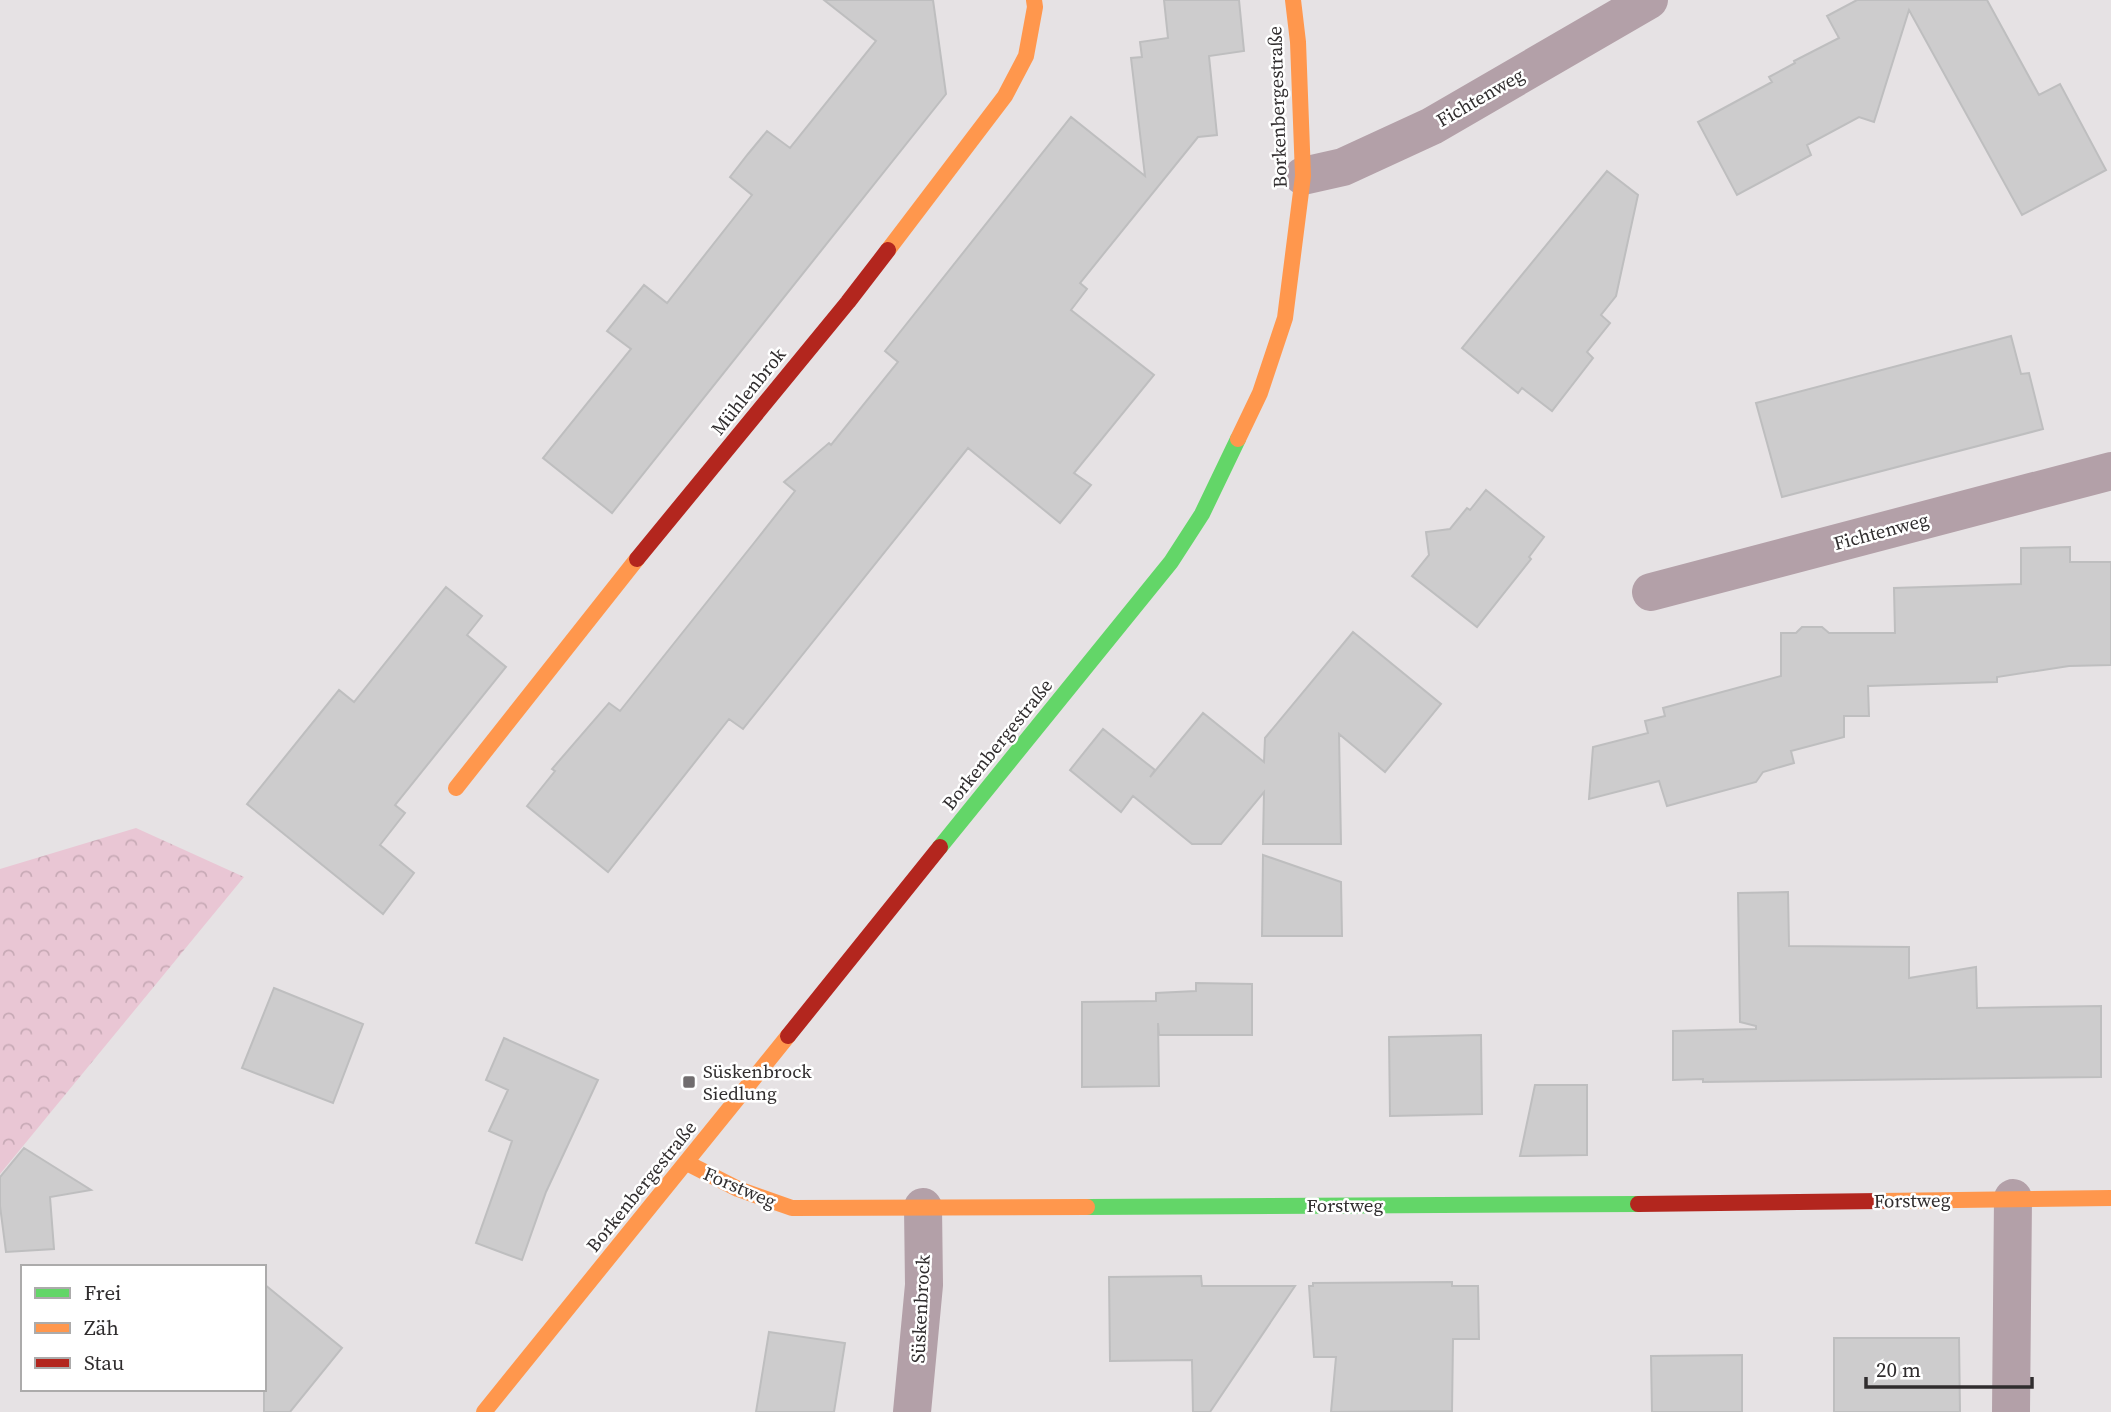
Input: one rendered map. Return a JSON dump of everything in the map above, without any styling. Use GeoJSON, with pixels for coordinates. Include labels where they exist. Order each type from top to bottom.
{"type":"FeatureCollection","features":[{"type":"Feature","properties":{"kind":"street","name":"Mühlenbrok"},"geometry":{"type":"LineString","coordinates":[[456,788],[651,542],[848,302],[1005,96],[1026,56],[1034,0]]}},
{"type":"Feature","properties":{"kind":"street","name":"Borkenbergestraße"},"geometry":{"type":"LineString","coordinates":[[484,1412],[1171,562],[1202,514],[1260,393],[1285,318],[1303,176],[1293,0]]}},
{"type":"Feature","properties":{"kind":"street","name":"Fichtenweg"},"geometry":{"type":"LineString","coordinates":[[1303,176],[1343,167],[1432,125],[1648,0]]}},
{"type":"Feature","properties":{"kind":"street","name":"Fichtenweg"},"geometry":{"type":"LineString","coordinates":[[1651,592],[2111,471]]}},
{"type":"Feature","properties":{"kind":"street","name":"Forstweg"},"geometry":{"type":"LineString","coordinates":[[687,1163],[721,1183],[757,1199],[792,1208],[1648,1204],[2111,1198]]}},
{"type":"Feature","properties":{"kind":"street"},"geometry":{"type":"LineString","coordinates":[[2011,1412],[2013,1198]]}},
{"type":"Feature","properties":{"kind":"street","name":"Süskenbrock"},"geometry":{"type":"LineString","coordinates":[[912,1412],[924,1285],[923,1206]]}},
{"type":"Feature","properties":{"kind":"green space"},"geometry":{"type":"Polygon","coordinates":[[[136,828],[244,877],[0,1174],[0,869],[136,828]]]}},
{"type":"Feature","properties":{"kind":"building"},"geometry":{"type":"Polygon","coordinates":[[[824,0],[933,0],[946,94],[612,513],[543,458],[631,349],[607,331],[644,285],[667,303],[752,195],[730,177],[748,154],[767,131],[790,148],[876,41],[824,0]]]}},
{"type":"Feature","properties":{"kind":"building"},"geometry":{"type":"Polygon","coordinates":[[[1164,0],[1239,0],[1244,51],[1209,56],[1217,135],[1198,137],[1080,283],[1087,289],[1071,310],[1154,375],[1074,473],[1091,485],[1060,523],[968,448],[743,729],[729,719],[608,872],[527,806],[555,771],[552,769],[609,703],[620,711],[754,543],[795,491],[784,482],[829,443],[831,445],[898,362],[885,351],[1071,117],[1145,176],[1131,58],[1142,57],[1140,42],[1168,38],[1164,0]]]}},
{"type":"Feature","properties":{"kind":"building"},"geometry":{"type":"Polygon","coordinates":[[[1857,0],[1987,0],[2039,95],[2060,84],[2106,170],[2022,215],[1909,10],[1874,122],[1859,117],[1807,145],[1811,155],[1737,195],[1698,122],[1772,82],[1769,77],[1839,38],[1827,16],[1857,0]]]}},
{"type":"Feature","properties":{"kind":"building"},"geometry":{"type":"Polygon","coordinates":[[[1607,171],[1638,195],[1616,296],[1601,315],[1610,323],[1587,352],[1593,358],[1552,411],[1522,388],[1518,393],[1462,348],[1607,171]]]}},
{"type":"Feature","properties":{"kind":"building"},"geometry":{"type":"Polygon","coordinates":[[[2011,336],[2021,374],[2029,373],[2043,429],[1782,497],[1756,403],[2011,336]]]}},
{"type":"Feature","properties":{"kind":"building"},"geometry":{"type":"Polygon","coordinates":[[[1486,490],[1544,537],[1529,557],[1531,559],[1477,627],[1412,576],[1429,555],[1426,532],[1450,529],[1486,490]]]}},
{"type":"Feature","properties":{"kind":"building"},"geometry":{"type":"Polygon","coordinates":[[[2070,547],[2070,562],[2111,562],[2111,665],[2069,666],[1997,677],[1997,682],[1868,686],[1869,716],[1844,716],[1844,737],[1791,751],[1794,763],[1763,772],[1756,782],[1667,806],[1659,781],[1589,799],[1593,747],[1648,733],[1645,721],[1665,716],[1663,708],[1781,676],[1781,633],[1796,633],[1802,627],[1822,627],[1829,633],[1895,633],[1894,588],[2021,584],[2021,548],[2070,547]]]}},
{"type":"Feature","properties":{"kind":"building"},"geometry":{"type":"Polygon","coordinates":[[[446,587],[482,616],[467,635],[506,667],[395,805],[405,813],[380,845],[414,873],[383,914],[247,804],[339,690],[354,702],[446,587]]]}},
{"type":"Feature","properties":{"kind":"building"},"geometry":{"type":"Polygon","coordinates":[[[1353,632],[1441,704],[1385,772],[1339,734],[1341,844],[1263,844],[1264,792],[1221,844],[1192,844],[1133,796],[1121,812],[1070,770],[1103,729],[1155,770],[1150,777],[1203,713],[1264,762],[1265,738],[1353,632]]]}},
{"type":"Feature","properties":{"kind":"building"},"geometry":{"type":"Polygon","coordinates":[[[1263,855],[1341,882],[1342,936],[1262,936],[1263,855]]]}},
{"type":"Feature","properties":{"kind":"building"},"geometry":{"type":"Polygon","coordinates":[[[1788,892],[1789,946],[1909,947],[1909,978],[1976,967],[1977,1008],[2101,1006],[2101,1077],[1703,1082],[1703,1079],[1673,1080],[1673,1031],[1756,1029],[1756,1026],[1740,1022],[1738,893],[1788,892]]]}},
{"type":"Feature","properties":{"kind":"building"},"geometry":{"type":"Polygon","coordinates":[[[1196,983],[1252,984],[1252,1035],[1159,1035],[1158,1023],[1159,1086],[1082,1087],[1082,1002],[1156,1001],[1156,993],[1196,991],[1196,983]]]}},
{"type":"Feature","properties":{"kind":"building"},"geometry":{"type":"Polygon","coordinates":[[[274,988],[363,1024],[333,1103],[242,1068],[274,988]]]}},
{"type":"Feature","properties":{"kind":"building"},"geometry":{"type":"Polygon","coordinates":[[[1481,1035],[1482,1114],[1390,1116],[1389,1037],[1481,1035]]]}},
{"type":"Feature","properties":{"kind":"building"},"geometry":{"type":"Polygon","coordinates":[[[504,1038],[598,1080],[546,1192],[522,1260],[476,1243],[512,1141],[489,1131],[508,1090],[486,1080],[504,1038]]]}},
{"type":"Feature","properties":{"kind":"building"},"geometry":{"type":"Polygon","coordinates":[[[1535,1085],[1587,1085],[1587,1155],[1520,1156],[1535,1085]]]}},
{"type":"Feature","properties":{"kind":"building"},"geometry":{"type":"Polygon","coordinates":[[[24,1148],[91,1190],[50,1197],[54,1249],[6,1252],[0,1206],[0,1177],[24,1148]]]}},
{"type":"Feature","properties":{"kind":"building"},"geometry":{"type":"Polygon","coordinates":[[[1201,1276],[1202,1286],[1295,1286],[1210,1412],[1193,1412],[1192,1360],[1110,1361],[1109,1277],[1201,1276]]]}},
{"type":"Feature","properties":{"kind":"building"},"geometry":{"type":"Polygon","coordinates":[[[1452,1282],[1452,1286],[1478,1286],[1479,1339],[1453,1339],[1452,1411],[1331,1412],[1336,1357],[1314,1357],[1309,1286],[1313,1286],[1313,1283],[1452,1282]]]}},
{"type":"Feature","properties":{"kind":"building"},"geometry":{"type":"Polygon","coordinates":[[[266,1286],[342,1348],[290,1412],[264,1412],[266,1286]]]}},
{"type":"Feature","properties":{"kind":"building"},"geometry":{"type":"Polygon","coordinates":[[[769,1332],[845,1343],[834,1412],[756,1412],[769,1332]]]}},
{"type":"Feature","properties":{"kind":"building"},"geometry":{"type":"Polygon","coordinates":[[[1834,1338],[1959,1338],[1960,1412],[1834,1412],[1834,1338]]]}},
{"type":"Feature","properties":{"kind":"building"},"geometry":{"type":"Polygon","coordinates":[[[1742,1355],[1742,1412],[1652,1412],[1651,1356],[1742,1355]]]}},
{"type":"Feature","properties":{"kind":"traffic: fast"},"geometry":{"type":"LineString","coordinates":[[940,847],[1171,562],[1202,514],[1238,439]]}},
{"type":"Feature","properties":{"kind":"traffic: fast"},"geometry":{"type":"LineString","coordinates":[[1087,1207],[1638,1204]]}},
{"type":"Feature","properties":{"kind":"traffic: slow"},"geometry":{"type":"LineString","coordinates":[[888,250],[1005,96],[1026,56],[1034,0]]}},
{"type":"Feature","properties":{"kind":"traffic: slow"},"geometry":{"type":"LineString","coordinates":[[1238,439],[1260,393],[1285,318],[1303,176],[1298,42],[1293,0]]}},
{"type":"Feature","properties":{"kind":"traffic: slow"},"geometry":{"type":"LineString","coordinates":[[456,788],[637,559]]}},
{"type":"Feature","properties":{"kind":"traffic: slow"},"geometry":{"type":"LineString","coordinates":[[484,1412],[788,1036]]}},
{"type":"Feature","properties":{"kind":"traffic: slow"},"geometry":{"type":"LineString","coordinates":[[687,1163],[738,1189],[792,1208],[1087,1207]]}},
{"type":"Feature","properties":{"kind":"traffic: slow"},"geometry":{"type":"LineString","coordinates":[[1881,1201],[2111,1198]]}},
{"type":"Feature","properties":{"kind":"traffic: jam"},"geometry":{"type":"LineString","coordinates":[[637,559],[888,250]]}},
{"type":"Feature","properties":{"kind":"traffic: jam"},"geometry":{"type":"LineString","coordinates":[[788,1036],[940,847]]}},
{"type":"Feature","properties":{"kind":"traffic: jam"},"geometry":{"type":"LineString","coordinates":[[1638,1204],[1881,1201]]}},
{"type":"Feature","properties":{"kind":"place","name":"Süskenbrock Siedlung"},"geometry":{"type":"Point","coordinates":[689,1082]}}]}
